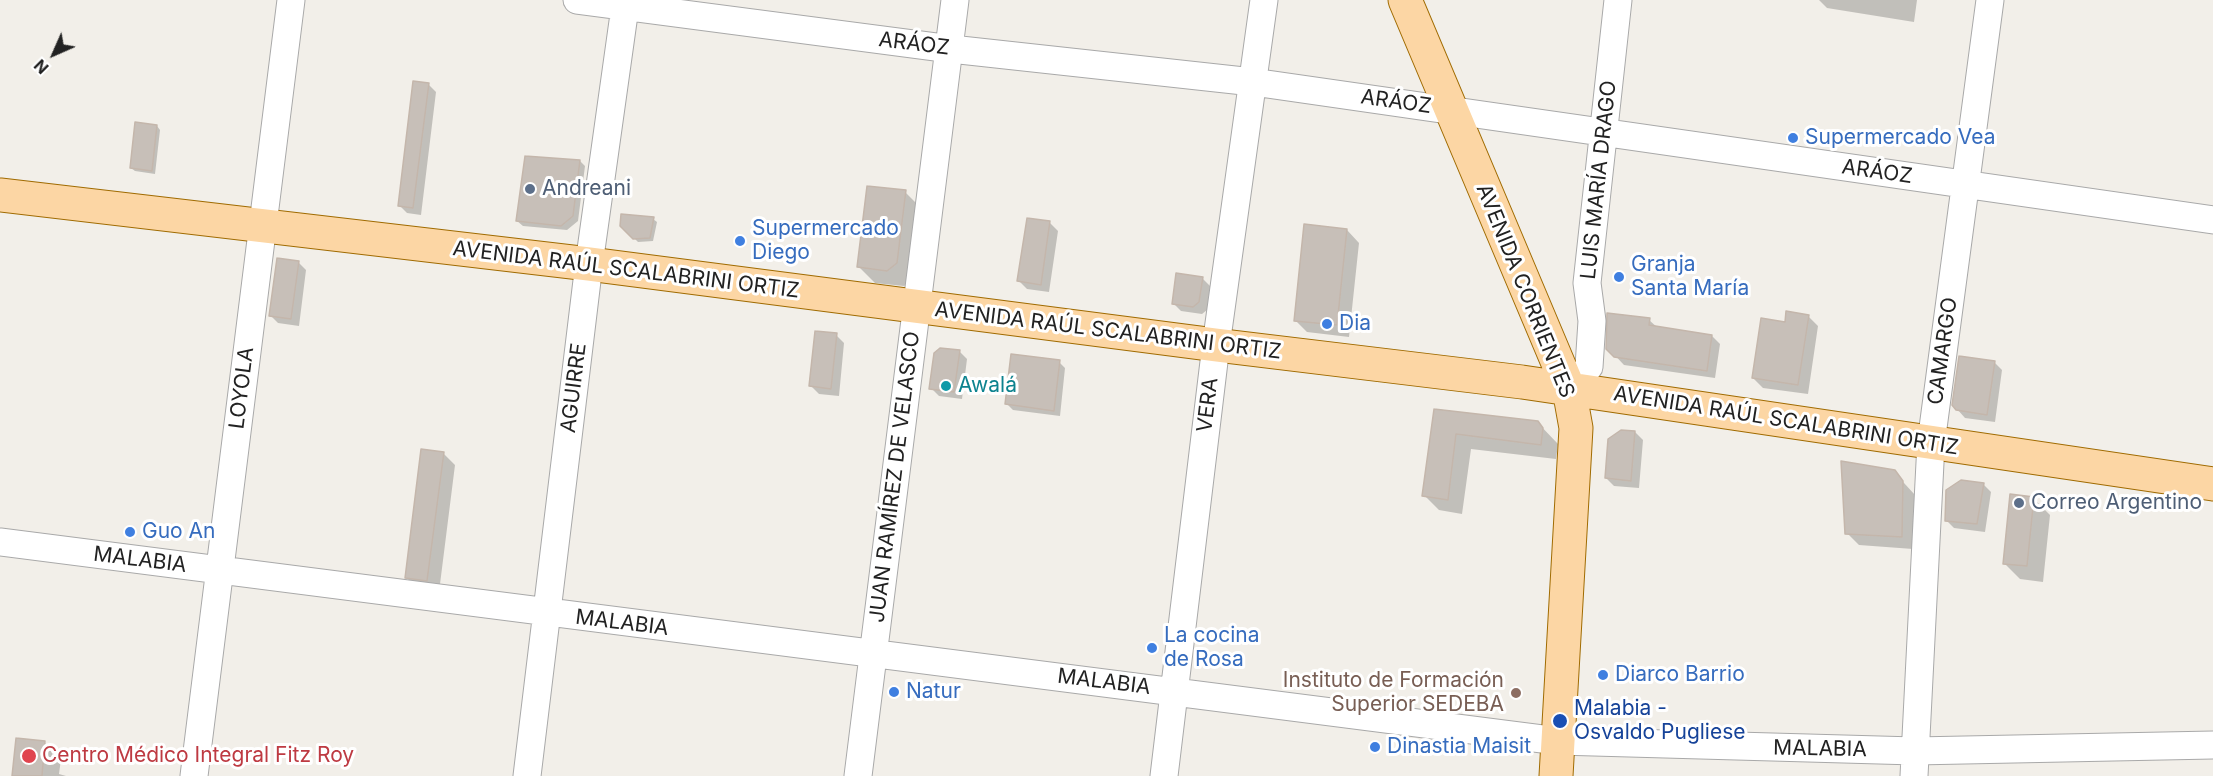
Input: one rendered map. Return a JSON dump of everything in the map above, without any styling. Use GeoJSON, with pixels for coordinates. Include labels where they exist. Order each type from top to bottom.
{"type":"FeatureCollection","features":[{"type":"Feature","properties":{"kind":"main road","name":"AVENIDA CORRIENTES"},"geometry":{"type":"LineString","coordinates":[[1405,0],[1569,389],[1576,428],[1556,776]]}},
{"type":"Feature","properties":{"kind":"main road","name":"AVENIDA RAÚL SCALABRINI ORTIZ"},"geometry":{"type":"LineString","coordinates":[[0,195],[589,264],[1569,389],[2213,484]]}},
{"type":"Feature","properties":{"kind":"street","name":"LOYOLA"},"geometry":{"type":"LineString","coordinates":[[194,776],[221,570],[261,225],[291,0]]}},
{"type":"Feature","properties":{"kind":"street","name":"ARÁOZ"},"geometry":{"type":"LineString","coordinates":[[578,0],[625,3],[951,49],[1253,82],[2213,220]]}},
{"type":"Feature","properties":{"kind":"street","name":"JUAN RAMÍREZ DE VELASCO"},"geometry":{"type":"LineString","coordinates":[[858,776],[915,307],[951,49],[955,0]]}},
{"type":"Feature","properties":{"kind":"street","name":"VERA"},"geometry":{"type":"LineString","coordinates":[[1164,776],[1216,345],[1264,0]]}},
{"type":"Feature","properties":{"kind":"street","name":"LUIS MARÍA DRAGO"},"geometry":{"type":"LineString","coordinates":[[1569,389],[1589,367],[1592,321],[1587,282],[1618,0]]}},
{"type":"Feature","properties":{"kind":"street","name":"CAMARGO"},"geometry":{"type":"LineString","coordinates":[[1915,764],[1930,443],[1990,0]]}},
{"type":"Feature","properties":{"kind":"street","name":"AGUIRRE"},"geometry":{"type":"LineString","coordinates":[[527,776],[589,264],[625,3]]}},
{"type":"Feature","properties":{"kind":"street","name":"MALABIA"},"geometry":{"type":"LineString","coordinates":[[0,542],[547,614],[1174,690],[1558,741],[1915,764],[2213,745]]}},
{"type":"Feature","properties":{"kind":"building"},"geometry":{"type":"Polygon","coordinates":[[[413,81],[429,83],[413,208],[398,206],[413,81]]]}},
{"type":"Feature","properties":{"kind":"building"},"geometry":{"type":"Polygon","coordinates":[[[135,122],[157,125],[152,171],[130,168],[135,122]]]}},
{"type":"Feature","properties":{"kind":"building"},"geometry":{"type":"Polygon","coordinates":[[[525,156],[580,160],[573,216],[561,226],[516,221],[525,156]]]}},
{"type":"Feature","properties":{"kind":"building"},"geometry":{"type":"Polygon","coordinates":[[[867,186],[906,190],[897,263],[887,271],[857,267],[867,186]]]}},
{"type":"Feature","properties":{"kind":"building"},"geometry":{"type":"Polygon","coordinates":[[[621,214],[654,217],[650,238],[633,239],[620,226],[621,214]]]}},
{"type":"Feature","properties":{"kind":"building"},"geometry":{"type":"Polygon","coordinates":[[[1027,218],[1050,221],[1041,285],[1017,281],[1027,218]]]}},
{"type":"Feature","properties":{"kind":"building"},"geometry":{"type":"Polygon","coordinates":[[[1304,224],[1347,229],[1337,325],[1294,321],[1304,224]]]}},
{"type":"Feature","properties":{"kind":"building"},"geometry":{"type":"Polygon","coordinates":[[[277,258],[299,261],[291,319],[269,316],[277,258]]]}},
{"type":"Feature","properties":{"kind":"building"},"geometry":{"type":"Polygon","coordinates":[[[1176,273],[1203,277],[1199,302],[1193,307],[1172,304],[1176,273]]]}},
{"type":"Feature","properties":{"kind":"building"},"geometry":{"type":"Polygon","coordinates":[[[1786,311],[1809,315],[1798,385],[1752,378],[1761,318],[1785,322],[1786,311]]]}},
{"type":"Feature","properties":{"kind":"building"},"geometry":{"type":"Polygon","coordinates":[[[1607,313],[1650,318],[1649,325],[1712,335],[1707,371],[1614,357],[1606,349],[1607,313]]]}},
{"type":"Feature","properties":{"kind":"building"},"geometry":{"type":"Polygon","coordinates":[[[815,331],[837,333],[831,389],[809,386],[815,331]]]}},
{"type":"Feature","properties":{"kind":"building"},"geometry":{"type":"Polygon","coordinates":[[[940,348],[960,350],[954,392],[929,389],[934,353],[940,348]]]}},
{"type":"Feature","properties":{"kind":"building"},"geometry":{"type":"Polygon","coordinates":[[[1011,354],[1060,360],[1054,411],[1005,404],[1011,354]]]}},
{"type":"Feature","properties":{"kind":"building"},"geometry":{"type":"Polygon","coordinates":[[[1959,356],[1995,361],[1987,415],[1956,410],[1952,405],[1959,356]]]}},
{"type":"Feature","properties":{"kind":"building"},"geometry":{"type":"Polygon","coordinates":[[[1434,409],[1538,421],[1543,428],[1541,445],[1456,434],[1448,500],[1422,496],[1434,409]]]}},
{"type":"Feature","properties":{"kind":"building"},"geometry":{"type":"Polygon","coordinates":[[[1621,430],[1635,431],[1631,481],[1605,478],[1608,439],[1621,430]]]}},
{"type":"Feature","properties":{"kind":"building"},"geometry":{"type":"Polygon","coordinates":[[[421,449],[444,452],[427,581],[405,578],[421,449]]]}},
{"type":"Feature","properties":{"kind":"building"},"geometry":{"type":"Polygon","coordinates":[[[1841,461],[1895,470],[1903,481],[1902,537],[1845,534],[1841,461]]]}},
{"type":"Feature","properties":{"kind":"building"},"geometry":{"type":"Polygon","coordinates":[[[1961,480],[1984,483],[1977,524],[1945,521],[1946,490],[1961,480]]]}},
{"type":"Feature","properties":{"kind":"building"},"geometry":{"type":"Polygon","coordinates":[[[2010,494],[2034,497],[2027,566],[2003,564],[2010,494]]]}},
{"type":"Feature","properties":{"kind":"building","name":"Centro Médico Integral Fitz Roy"},"geometry":{"type":"Polygon","coordinates":[[[16,738],[45,741],[42,776],[12,776],[16,738]]]}},
{"type":"Feature","properties":{"kind":"place","name":"Supermercado Vea"},"geometry":{"type":"Point","coordinates":[1793,138]}},
{"type":"Feature","properties":{"kind":"place","name":"Andreani"},"geometry":{"type":"Point","coordinates":[530,189]}},
{"type":"Feature","properties":{"kind":"place","name":"Supermercado Diego"},"geometry":{"type":"Point","coordinates":[740,241]}},
{"type":"Feature","properties":{"kind":"place","name":"Granja Santa María"},"geometry":{"type":"Point","coordinates":[1619,277]}},
{"type":"Feature","properties":{"kind":"place","name":"Dia"},"geometry":{"type":"Point","coordinates":[1327,324]}},
{"type":"Feature","properties":{"kind":"place","name":"Awalá"},"geometry":{"type":"Point","coordinates":[946,386]}},
{"type":"Feature","properties":{"kind":"place","name":"Correo Argentino"},"geometry":{"type":"Point","coordinates":[2019,503]}},
{"type":"Feature","properties":{"kind":"place","name":"Guo An"},"geometry":{"type":"Point","coordinates":[130,532]}},
{"type":"Feature","properties":{"kind":"place","name":"La cocina de Rosa"},"geometry":{"type":"Point","coordinates":[1152,648]}},
{"type":"Feature","properties":{"kind":"place","name":"Diarco Barrio"},"geometry":{"type":"Point","coordinates":[1603,675]}},
{"type":"Feature","properties":{"kind":"place","name":"Natur"},"geometry":{"type":"Point","coordinates":[894,692]}},
{"type":"Feature","properties":{"kind":"place","name":"Instituto de Formación Superior SEDEBA"},"geometry":{"type":"Point","coordinates":[1516,693]}},
{"type":"Feature","properties":{"kind":"place","name":"Malabia - Osvaldo Pugliese"},"geometry":{"type":"Point","coordinates":[1560,721]}},
{"type":"Feature","properties":{"kind":"place","name":"Dinastia Maisit"},"geometry":{"type":"Point","coordinates":[1375,747]}},
{"type":"Feature","properties":{"kind":"place","name":"Centro Médico Integral Fitz Roy"},"geometry":{"type":"Point","coordinates":[29,756]}}]}
